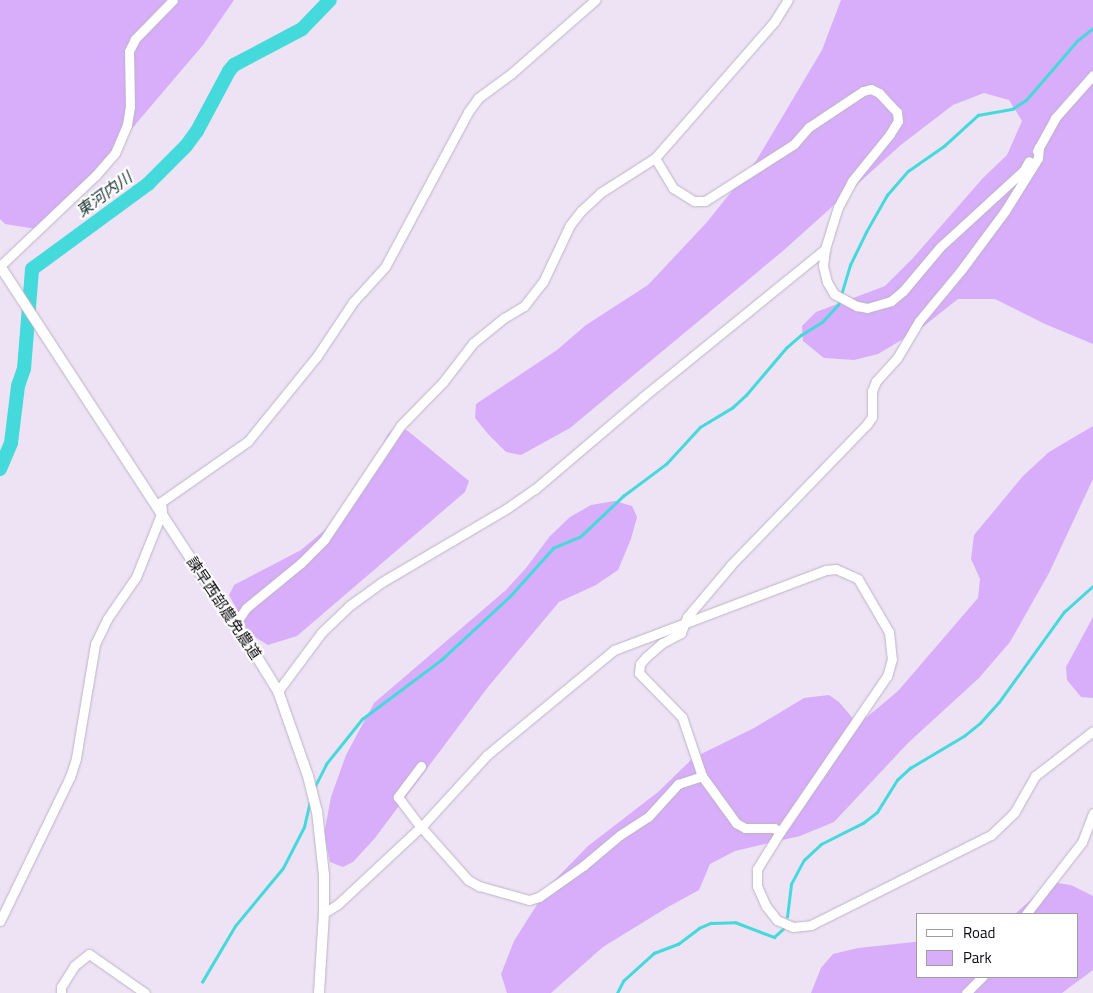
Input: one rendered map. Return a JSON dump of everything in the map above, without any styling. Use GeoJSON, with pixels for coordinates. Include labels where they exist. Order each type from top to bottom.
{"type":"FeatureCollection","features":[{"type":"Feature","properties":{"kind":"street"},"geometry":{"type":"LineString","coordinates":[[0,266],[95,176],[115,154],[127,125],[130,107],[130,51],[135,39],[173,0]]}},
{"type":"Feature","properties":{"kind":"street"},"geometry":{"type":"LineString","coordinates":[[0,921],[70,777],[76,758],[95,644],[100,630],[136,577],[162,512],[161,502],[248,441],[317,356],[354,302],[385,267],[468,112],[478,98],[512,73],[595,0]]}},
{"type":"Feature","properties":{"kind":"street"},"geometry":{"type":"LineString","coordinates":[[236,623],[246,608],[301,563],[324,540],[401,425],[444,382],[473,343],[504,318],[524,306],[543,282],[570,225],[581,210],[600,193],[655,158],[774,22],[788,0]]}},
{"type":"Feature","properties":{"kind":"street"},"geometry":{"type":"LineString","coordinates":[[655,158],[672,188],[694,201],[705,201],[794,144],[809,126],[863,91],[871,89],[879,93],[897,112],[898,121],[890,134],[852,181],[838,207],[825,249],[823,266],[827,282],[834,294],[856,306],[867,308],[891,302],[964,223],[1024,170],[1039,148],[1055,118],[1093,75]]}},
{"type":"Feature","properties":{"kind":"street"},"geometry":{"type":"LineString","coordinates":[[780,832],[774,828],[745,828],[736,823],[702,776],[682,718],[639,673],[640,664],[662,643],[681,633],[687,617],[731,565],[867,424],[872,417],[872,391],[876,381],[897,358],[919,321],[1005,211],[1038,158],[1039,148]]}},
{"type":"Feature","properties":{"kind":"street"},"geometry":{"type":"LineString","coordinates":[[278,691],[321,633],[349,606],[382,582],[506,509],[535,489],[630,408],[825,249]]}},
{"type":"Feature","properties":{"kind":"street","name":"諫早西部農免農道"},"geometry":{"type":"LineString","coordinates":[[0,266],[162,512],[194,564],[236,623],[278,691],[308,776],[317,811],[324,876],[324,913],[319,993]]}},
{"type":"Feature","properties":{"kind":"street"},"geometry":{"type":"LineString","coordinates":[[324,913],[337,905],[421,827],[487,754],[614,650],[826,570],[836,569],[858,580],[889,632],[892,659],[887,676],[780,832],[757,869],[757,886],[766,906],[777,920],[793,927],[811,925],[991,835],[1014,813],[1035,776],[1093,731]]}},
{"type":"Feature","properties":{"kind":"street"},"geometry":{"type":"LineString","coordinates":[[421,766],[398,797],[421,827],[468,880],[479,886],[529,900],[539,897],[583,866],[620,835],[648,817],[678,784],[702,776]]}},
{"type":"Feature","properties":{"kind":"street"},"geometry":{"type":"LineString","coordinates":[[1027,913],[1082,842],[1093,813]]}},
{"type":"Feature","properties":{"kind":"street"},"geometry":{"type":"LineString","coordinates":[[60,993],[61,987],[74,966],[89,954],[145,993]]}},
{"type":"Feature","properties":{"kind":"street"},"geometry":{"type":"LineString","coordinates":[[966,993],[981,978]]}},
{"type":"Feature","properties":{"kind":"green space"},"geometry":{"type":"Polygon","coordinates":[[[0,0],[234,0],[203,45],[77,193],[36,229],[5,224],[0,219],[0,0]]]}},
{"type":"Feature","properties":{"kind":"green space"},"geometry":{"type":"Polygon","coordinates":[[[841,0],[1093,0],[1093,344],[1045,324],[995,299],[958,299],[920,329],[878,354],[854,360],[824,358],[803,341],[802,326],[816,312],[885,286],[913,258],[983,178],[1007,155],[1022,121],[1009,100],[984,93],[953,105],[902,144],[784,250],[570,428],[521,455],[506,452],[475,418],[476,404],[557,350],[586,325],[648,285],[707,222],[756,161],[822,50],[841,0]]]}},
{"type":"Feature","properties":{"kind":"green space"},"geometry":{"type":"Polygon","coordinates":[[[397,426],[408,431],[469,481],[465,492],[297,636],[268,645],[250,634],[229,595],[234,585],[301,550],[333,523],[378,454],[388,434],[397,426]]]}},
{"type":"Feature","properties":{"kind":"green space"},"geometry":{"type":"Polygon","coordinates":[[[1093,426],[1093,479],[1049,573],[1010,642],[979,678],[908,743],[834,822],[800,836],[735,851],[710,864],[699,890],[603,947],[551,993],[507,993],[501,974],[514,941],[548,887],[588,846],[658,792],[693,758],[754,728],[804,698],[829,695],[839,702],[856,722],[867,717],[898,691],[978,598],[980,579],[971,559],[974,535],[1023,476],[1049,452],[1093,426]]]}},
{"type":"Feature","properties":{"kind":"green space"},"geometry":{"type":"Polygon","coordinates":[[[615,501],[632,506],[637,517],[631,539],[618,570],[596,585],[559,602],[488,687],[375,838],[353,862],[343,867],[330,862],[324,834],[331,797],[346,755],[374,703],[506,590],[526,568],[550,536],[570,517],[591,505],[615,501]]]}},
{"type":"Feature","properties":{"kind":"green space"},"geometry":{"type":"Polygon","coordinates":[[[1093,617],[1093,698],[1081,697],[1067,680],[1066,667],[1093,617]]]}},
{"type":"Feature","properties":{"kind":"green space"},"geometry":{"type":"Polygon","coordinates":[[[1057,883],[1071,885],[1093,896],[1093,970],[1062,993],[811,993],[821,968],[833,954],[858,948],[914,942],[916,942],[916,978],[1078,978],[1078,913],[1016,913],[1041,891],[1057,883]]]}},
{"type":"Feature","properties":{"kind":"waterway","name":"東河内川"},"geometry":{"type":"LineString","coordinates":[[0,469],[11,443],[18,386],[24,369],[32,269],[148,184],[186,146],[197,131],[234,65],[302,29],[330,0]]}},
{"type":"Feature","properties":{"kind":"waterway"},"geometry":{"type":"LineString","coordinates":[[314,788],[326,764],[362,719],[441,660],[510,596],[553,548],[581,536],[623,496],[666,464],[700,427],[732,408],[746,395],[786,348],[801,335],[822,322],[838,305],[850,265],[887,195],[908,171],[944,146],[978,115],[1012,109],[1026,100],[1077,41],[1093,28]]}},
{"type":"Feature","properties":{"kind":"waterway"},"geometry":{"type":"LineString","coordinates":[[787,917],[791,884],[804,860],[821,844],[863,823],[877,812],[897,780],[910,768],[964,736],[980,723],[999,702],[1064,612],[1093,586]]}},
{"type":"Feature","properties":{"kind":"waterway"},"geometry":{"type":"LineString","coordinates":[[202,982],[235,926],[283,868],[304,827],[310,801]]}},
{"type":"Feature","properties":{"kind":"waterway"},"geometry":{"type":"LineString","coordinates":[[617,993],[623,981],[654,953],[678,944],[699,928],[711,923],[735,922],[774,937],[783,929]]}}]}
